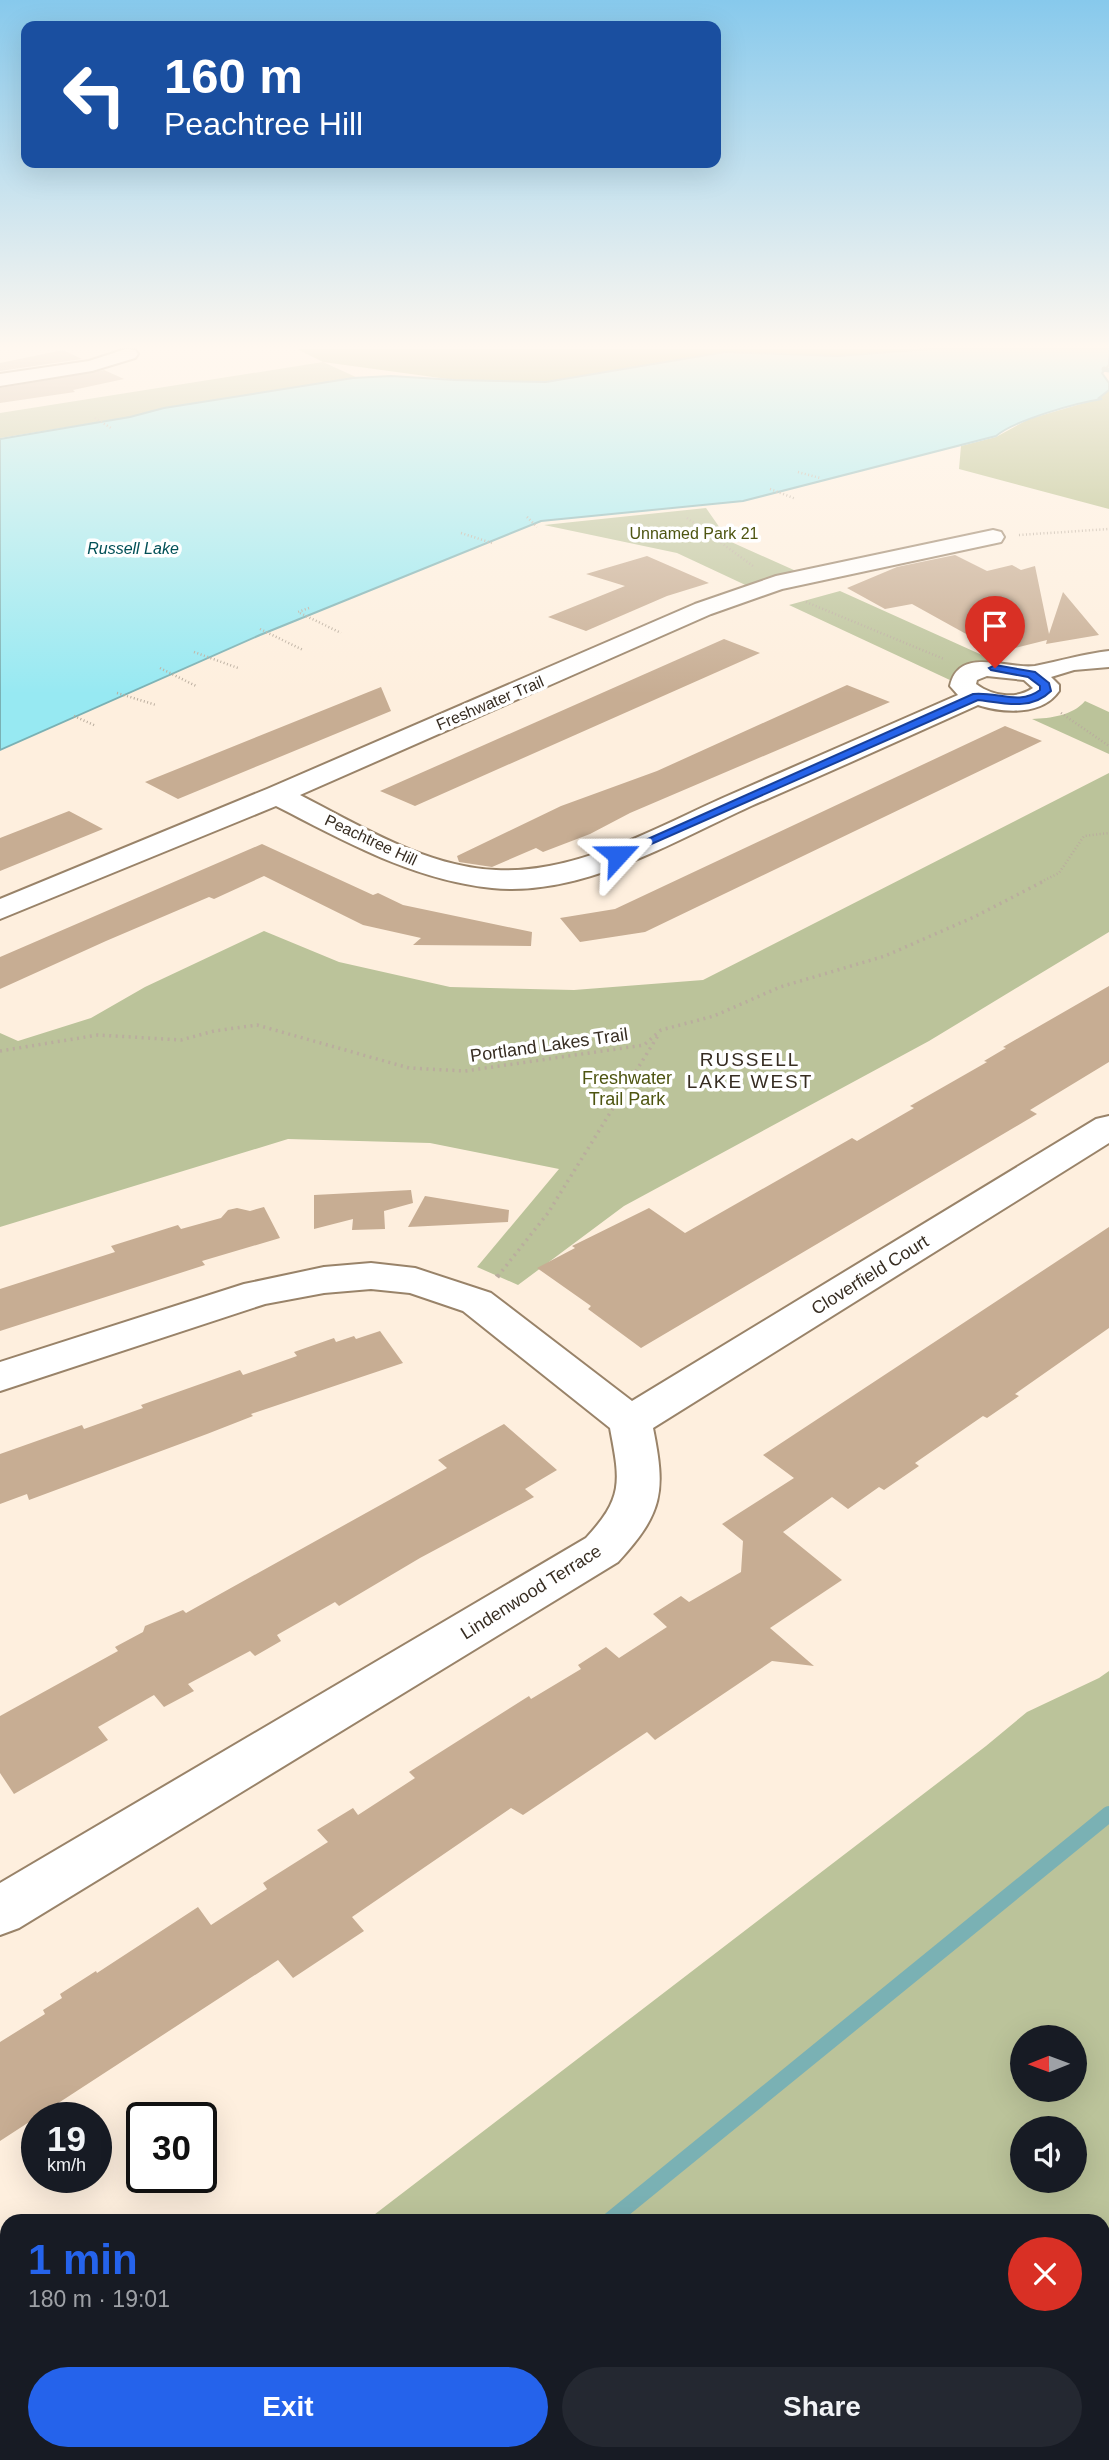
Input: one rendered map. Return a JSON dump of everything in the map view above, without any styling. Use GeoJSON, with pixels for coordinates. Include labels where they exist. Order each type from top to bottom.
{"type":"FeatureCollection","features":[{"type":"Feature","properties":{"kind":"street","name":"Freshwater Trail"},"geometry":{"type":"LineString","coordinates":[[0,910],[277,794],[702,609],[776,583],[993,537]]}},
{"type":"Feature","properties":{"kind":"street"},"geometry":{"type":"LineString","coordinates":[[975,684],[1004,702],[1073,663],[1109,659]]}},
{"type":"Feature","properties":{"kind":"street","name":"Peachtree Hill"},"geometry":{"type":"LineString","coordinates":[[277,794],[418,863],[473,878],[531,879],[567,872],[618,855],[975,684]]}},
{"type":"Feature","properties":{"kind":"street","name":"Cloverfield Court"},"geometry":{"type":"LineString","coordinates":[[630,1422],[1109,1127]]}},
{"type":"Feature","properties":{"kind":"street"},"geometry":{"type":"LineString","coordinates":[[0,1377],[258,1293],[324,1280],[371,1276],[415,1281],[477,1303],[630,1422]]}},
{"type":"Feature","properties":{"kind":"street","name":"Lindenwood Terrace"},"geometry":{"type":"LineString","coordinates":[[0,1912],[602,1550],[633,1515],[641,1480],[630,1422]]}},
{"type":"Feature","properties":{"kind":"path"},"geometry":{"type":"LineString","coordinates":[[798,472],[820,478]]}},
{"type":"Feature","properties":{"kind":"path"},"geometry":{"type":"LineString","coordinates":[[770,489],[796,499]]}},
{"type":"Feature","properties":{"kind":"path"},"geometry":{"type":"LineString","coordinates":[[527,517],[537,527]]}},
{"type":"Feature","properties":{"kind":"path"},"geometry":{"type":"LineString","coordinates":[[687,518],[802,601],[975,684]]}},
{"type":"Feature","properties":{"kind":"path"},"geometry":{"type":"LineString","coordinates":[[993,537],[1109,528]]}},
{"type":"Feature","properties":{"kind":"path"},"geometry":{"type":"LineString","coordinates":[[461,533],[492,543]]}},
{"type":"Feature","properties":{"kind":"path"},"geometry":{"type":"LineString","coordinates":[[309,608],[298,612],[341,633]]}},
{"type":"Feature","properties":{"kind":"path"},"geometry":{"type":"LineString","coordinates":[[260,629],[303,650]]}},
{"type":"Feature","properties":{"kind":"path"},"geometry":{"type":"LineString","coordinates":[[194,652],[238,668]]}},
{"type":"Feature","properties":{"kind":"path"},"geometry":{"type":"LineString","coordinates":[[160,668],[196,686]]}},
{"type":"Feature","properties":{"kind":"path"},"geometry":{"type":"LineString","coordinates":[[1034,686],[1109,746]]}},
{"type":"Feature","properties":{"kind":"path"},"geometry":{"type":"LineString","coordinates":[[117,693],[156,705]]}},
{"type":"Feature","properties":{"kind":"path"},"geometry":{"type":"LineString","coordinates":[[75,716],[96,726]]}},
{"type":"Feature","properties":{"kind":"path","name":"Portland Lakes Trail"},"geometry":{"type":"LineString","coordinates":[[0,1051],[98,1035],[181,1040],[214,1031],[257,1025],[409,1068],[465,1071],[644,1045],[661,1030],[714,1016],[780,987],[885,956],[949,928],[1059,873],[1084,836],[1109,833]]}},
{"type":"Feature","properties":{"kind":"path"},"geometry":{"type":"LineString","coordinates":[[477,1303],[548,1213],[661,1030]]}},
{"type":"Feature","properties":{"kind":"green space"},"geometry":{"type":"Polygon","coordinates":[[[959,464],[1109,464],[1109,509],[959,469],[959,464]]]}},
{"type":"Feature","properties":{"kind":"green space","name":"Unnamed Park 21"},"geometry":{"type":"Polygon","coordinates":[[[706,508],[729,541],[805,575],[754,589],[677,553],[544,525],[706,508]]]}},
{"type":"Feature","properties":{"kind":"green space"},"geometry":{"type":"Polygon","coordinates":[[[840,591],[1002,664],[975,668],[952,681],[789,605],[840,591]]]}},
{"type":"Feature","properties":{"kind":"green space"},"geometry":{"type":"Polygon","coordinates":[[[1085,701],[1109,712],[1109,754],[1032,719],[1068,713],[1085,701]]]}},
{"type":"Feature","properties":{"kind":"green space","name":"Freshwater Trail Park"},"geometry":{"type":"Polygon","coordinates":[[[1109,773],[1109,932],[929,1041],[624,1206],[518,1285],[477,1267],[559,1169],[430,1143],[288,1139],[0,1227],[0,1033],[18,1041],[91,1018],[145,987],[264,931],[339,962],[450,987],[574,990],[703,980],[1109,773]]]}},
{"type":"Feature","properties":{"kind":"green space"},"geometry":{"type":"Polygon","coordinates":[[[1109,1671],[1109,2214],[375,2214],[1027,1712],[1109,1671]]]}},
{"type":"Feature","properties":{"kind":"water","name":"Russell Lake"},"geometry":{"type":"Polygon","coordinates":[[[0,464],[888,464],[743,501],[541,521],[260,635],[0,750],[0,464]]]}},
{"type":"Feature","properties":{"kind":"building"},"geometry":{"type":"Polygon","coordinates":[[[955,555],[987,571],[1012,565],[1021,570],[1035,566],[1049,634],[1063,592],[1099,635],[1046,644],[1047,640],[1007,650],[995,650],[912,604],[885,609],[847,588],[897,567],[955,555]]]}},
{"type":"Feature","properties":{"kind":"building"},"geometry":{"type":"Polygon","coordinates":[[[647,556],[709,583],[667,596],[586,631],[548,617],[625,586],[586,574],[647,556]]]}},
{"type":"Feature","properties":{"kind":"building"},"geometry":{"type":"Polygon","coordinates":[[[724,639],[760,653],[415,806],[380,791],[724,639]]]}},
{"type":"Feature","properties":{"kind":"building"},"geometry":{"type":"Polygon","coordinates":[[[847,685],[890,702],[630,813],[590,834],[543,852],[536,848],[492,867],[459,862],[457,856],[561,806],[657,771],[847,685]]]}},
{"type":"Feature","properties":{"kind":"building"},"geometry":{"type":"Polygon","coordinates":[[[381,687],[391,711],[178,799],[145,782],[381,687]]]}},
{"type":"Feature","properties":{"kind":"building"},"geometry":{"type":"Polygon","coordinates":[[[1005,726],[1042,741],[645,932],[580,942],[560,918],[615,909],[1005,726]]]}},
{"type":"Feature","properties":{"kind":"building"},"geometry":{"type":"Polygon","coordinates":[[[69,811],[103,829],[0,871],[0,838],[69,811]]]}},
{"type":"Feature","properties":{"kind":"building"},"geometry":{"type":"Polygon","coordinates":[[[262,844],[373,895],[378,893],[403,905],[532,932],[531,946],[413,945],[421,938],[363,925],[264,876],[214,899],[209,897],[106,941],[0,989],[0,957],[262,844]]]}},
{"type":"Feature","properties":{"kind":"building"},"geometry":{"type":"Polygon","coordinates":[[[1109,986],[1109,1062],[1030,1110],[1037,1114],[641,1348],[588,1309],[591,1306],[537,1268],[575,1248],[572,1246],[649,1208],[685,1233],[852,1138],[857,1141],[914,1108],[910,1106],[987,1062],[984,1061],[1006,1048],[1003,1047],[1109,986]]]}},
{"type":"Feature","properties":{"kind":"building"},"geometry":{"type":"Polygon","coordinates":[[[411,1190],[413,1203],[384,1211],[385,1229],[352,1230],[353,1219],[314,1229],[314,1195],[411,1190]]]}},
{"type":"Feature","properties":{"kind":"building"},"geometry":{"type":"Polygon","coordinates":[[[425,1196],[509,1210],[508,1222],[408,1227],[425,1196]]]}},
{"type":"Feature","properties":{"kind":"building"},"geometry":{"type":"Polygon","coordinates":[[[264,1207],[280,1238],[202,1261],[205,1265],[0,1331],[0,1289],[115,1252],[111,1246],[178,1225],[181,1229],[221,1218],[228,1210],[237,1208],[250,1211],[264,1207]]]}},
{"type":"Feature","properties":{"kind":"building"},"geometry":{"type":"Polygon","coordinates":[[[1109,1227],[1109,1328],[1015,1394],[1019,1396],[987,1418],[983,1416],[915,1463],[919,1466],[884,1490],[879,1487],[848,1509],[832,1497],[783,1532],[842,1580],[770,1628],[814,1666],[772,1661],[655,1740],[647,1732],[523,1815],[511,1808],[352,1917],[364,1931],[293,1978],[278,1960],[60,2102],[21,2102],[21,2127],[0,2141],[0,2042],[45,2014],[43,2010],[62,1998],[60,1994],[198,1907],[211,1925],[267,1889],[263,1883],[328,1842],[317,1830],[353,1808],[358,1815],[415,1778],[409,1772],[529,1696],[531,1699],[581,1669],[578,1665],[606,1647],[619,1658],[667,1627],[653,1614],[681,1596],[689,1602],[741,1572],[743,1541],[722,1524],[794,1478],[763,1455],[1109,1227]]]}},
{"type":"Feature","properties":{"kind":"building"},"geometry":{"type":"Polygon","coordinates":[[[380,1331],[403,1363],[251,1414],[253,1416],[29,1500],[27,1494],[0,1504],[0,1454],[82,1425],[84,1429],[143,1408],[141,1405],[240,1370],[243,1375],[297,1356],[294,1352],[334,1338],[336,1342],[354,1336],[356,1339],[380,1331]]]}},
{"type":"Feature","properties":{"kind":"building"},"geometry":{"type":"Polygon","coordinates":[[[504,1424],[557,1470],[525,1489],[534,1497],[420,1558],[339,1606],[335,1602],[277,1635],[281,1641],[255,1656],[250,1651],[188,1684],[194,1691],[164,1707],[154,1695],[98,1727],[108,1740],[14,1794],[0,1773],[0,1716],[118,1651],[115,1647],[143,1632],[145,1626],[183,1610],[186,1613],[447,1468],[438,1460],[504,1424]]]}},
{"type":"Feature","properties":{"kind":"waterway"},"geometry":{"type":"LineString","coordinates":[[618,2214],[1109,1814]]}},
{"type":"Feature","properties":{"kind":"district","name":"RUSSELL LAKE WEST"},"geometry":{"type":"Point","coordinates":[750,1070]}},
{"type":"Feature","properties":{"kind":"route"},"geometry":{"type":"LineString","coordinates":[[618,855],[977,696],[989,700],[1018,702],[1031,700],[1046,691],[1046,685],[1032,674],[995,668]]}}]}
